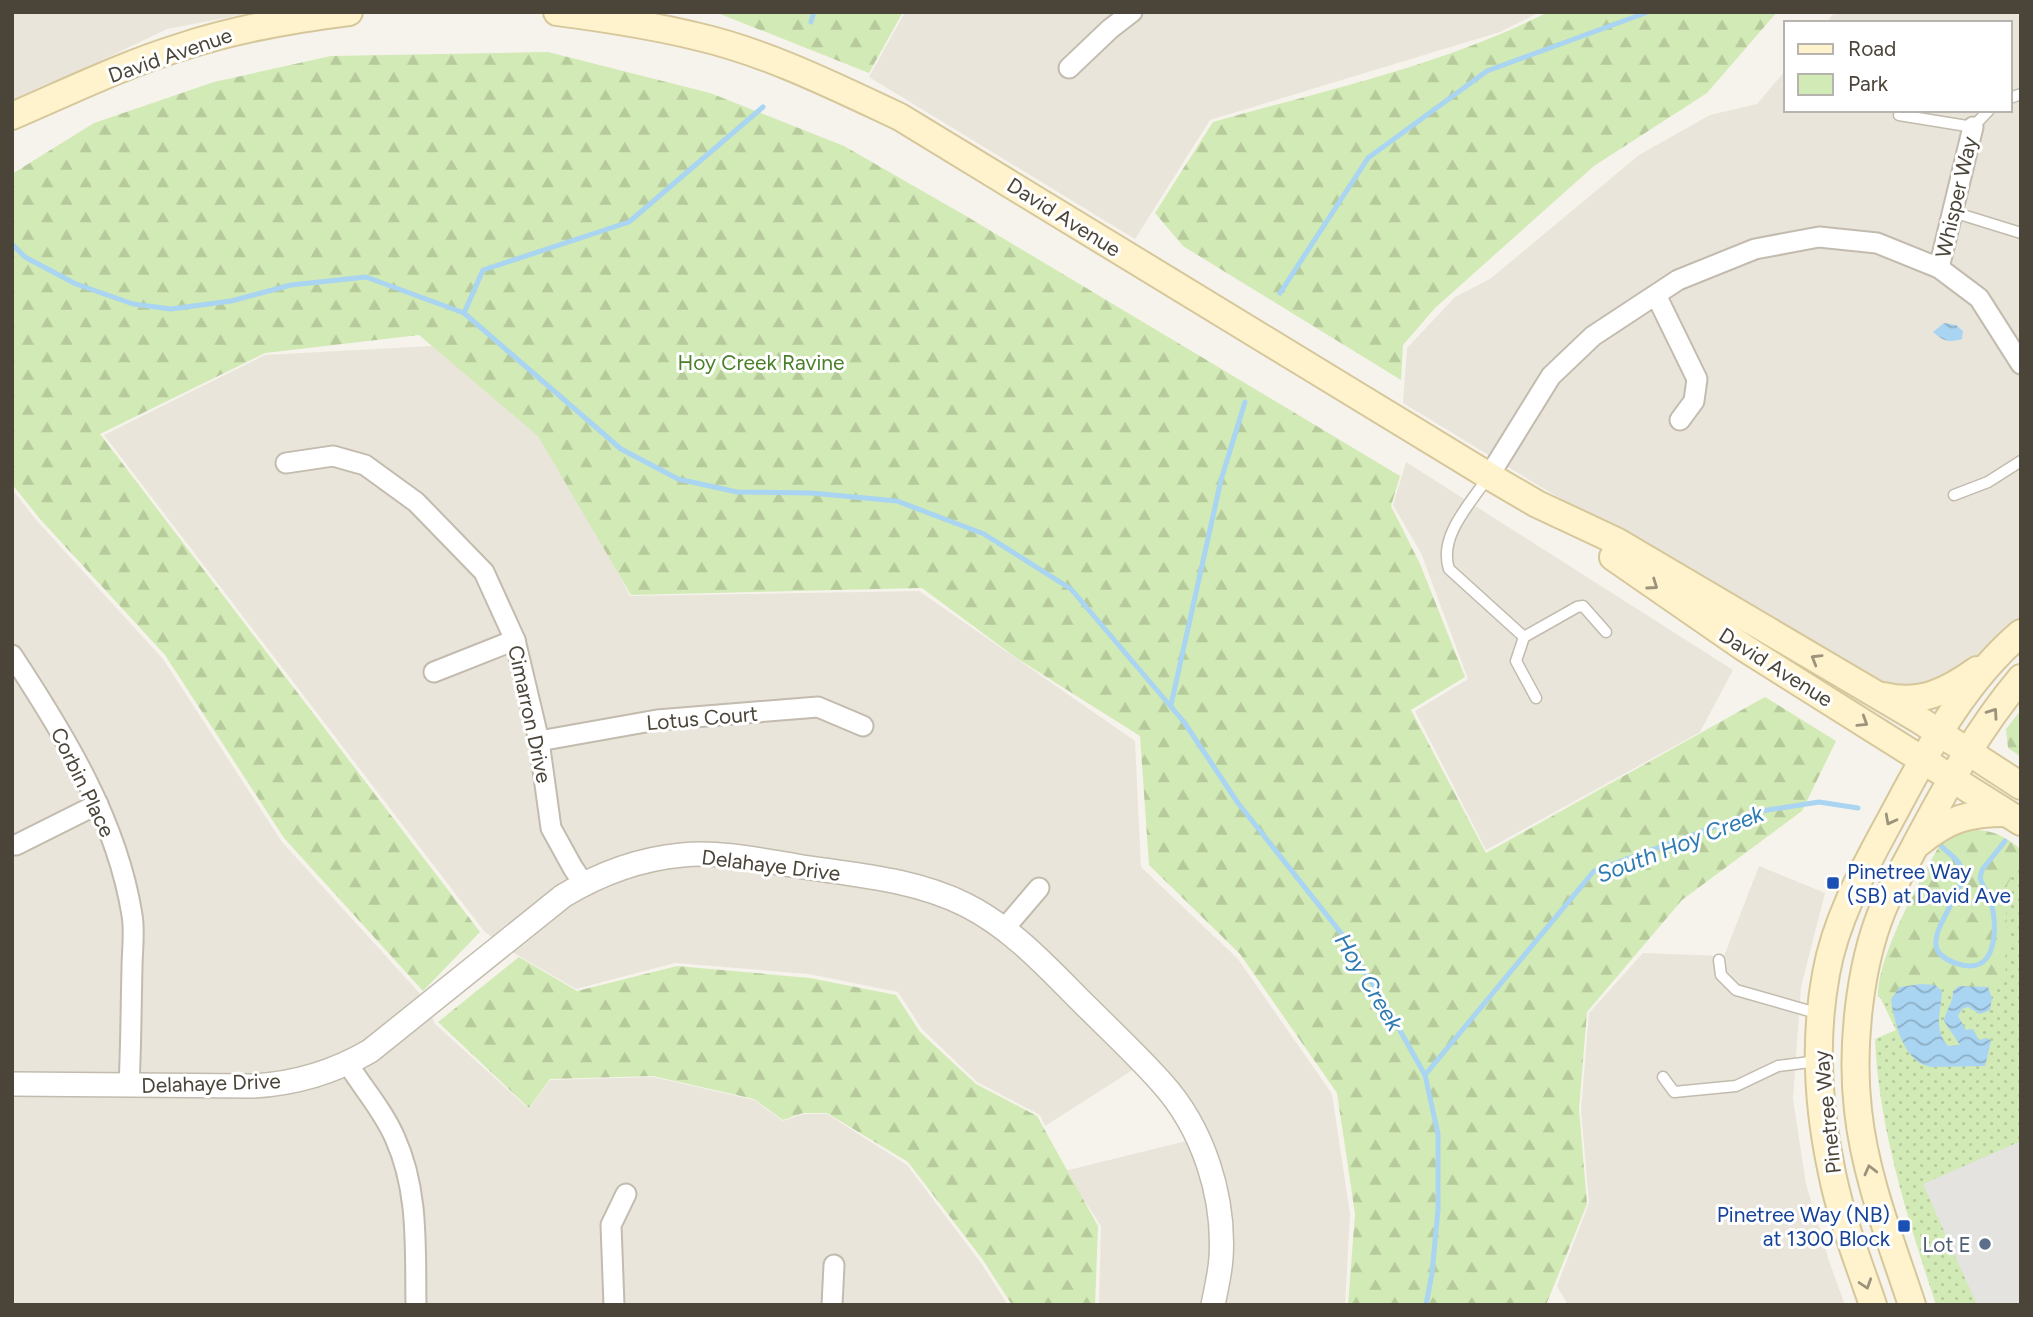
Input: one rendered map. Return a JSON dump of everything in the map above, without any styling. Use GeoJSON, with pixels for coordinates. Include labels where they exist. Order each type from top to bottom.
{"type":"FeatureCollection","features":[{"type":"Feature","properties":{"kind":"main road","name":"David Avenue"},"geometry":{"type":"LineString","coordinates":[[12,116],[180,47],[250,28],[349,12]]}},
{"type":"Feature","properties":{"kind":"main road","name":"David Avenue"},"geometry":{"type":"LineString","coordinates":[[557,12],[697,36],[756,54],[900,117],[1489,476],[1537,503],[1616,541],[1940,733],[2021,786]]}},
{"type":"Feature","properties":{"kind":"main road","name":"David Avenue"},"geometry":{"type":"LineString","coordinates":[[12,122],[37,105]]}},
{"type":"Feature","properties":{"kind":"main road","name":"David Avenue"},"geometry":{"type":"LineString","coordinates":[[1537,503],[1733,640],[2013,818]]}},
{"type":"Feature","properties":{"kind":"main road","name":"Pinetree Way"},"geometry":{"type":"LineString","coordinates":[[1873,1305],[1832,1173],[1823,1116],[1818,1060],[1826,972],[1856,884],[1923,760],[1991,661],[2021,633]]}},
{"type":"Feature","properties":{"kind":"main road"},"geometry":{"type":"LineString","coordinates":[[1875,694],[1899,700],[1923,698],[1957,685],[1991,661]]}},
{"type":"Feature","properties":{"kind":"main road","name":"Pinetree Way"},"geometry":{"type":"LineString","coordinates":[[1912,1305],[1868,1168],[1858,1111],[1855,1062],[1859,1012],[1869,954],[1882,911],[1951,778],[2000,703],[2021,678]]}},
{"type":"Feature","properties":{"kind":"main road"},"geometry":{"type":"LineString","coordinates":[[1915,846],[1941,825],[1954,820],[1981,813],[2013,818]]}},
{"type":"Feature","properties":{"kind":"street"},"geometry":{"type":"LineString","coordinates":[[1069,68],[1132,12]]}},
{"type":"Feature","properties":{"kind":"street","name":"Whisper Way"},"geometry":{"type":"LineString","coordinates":[[1939,268],[1973,127]]}},
{"type":"Feature","properties":{"kind":"street"},"geometry":{"type":"LineString","coordinates":[[1489,476],[1551,376],[1593,336],[1678,280],[1755,249],[1819,237],[1877,243],[1939,268],[1979,299],[2021,364]]}},
{"type":"Feature","properties":{"kind":"street"},"geometry":{"type":"LineString","coordinates":[[1656,295],[1698,379],[1695,401],[1680,420]]}},
{"type":"Feature","properties":{"kind":"street","name":"Cimarron Drive"},"geometry":{"type":"LineString","coordinates":[[286,463],[333,456],[365,465],[416,502],[484,572],[515,640],[539,741],[551,828],[584,884]]}},
{"type":"Feature","properties":{"kind":"street"},"geometry":{"type":"LineString","coordinates":[[434,672],[515,640]]}},
{"type":"Feature","properties":{"kind":"street","name":"Corbin Place"},"geometry":{"type":"LineString","coordinates":[[12,655],[38,694],[98,804],[109,830],[133,917],[129,1086]]}},
{"type":"Feature","properties":{"kind":"street","name":"Lotus Court"},"geometry":{"type":"LineString","coordinates":[[539,741],[657,720],[818,707],[863,726]]}},
{"type":"Feature","properties":{"kind":"street"},"geometry":{"type":"LineString","coordinates":[[16,845],[98,804]]}},
{"type":"Feature","properties":{"kind":"street","name":"Delahaye Drive"},"geometry":{"type":"LineString","coordinates":[[12,1084],[270,1085],[348,1064],[370,1051],[563,897],[584,884],[631,865],[683,855],[731,857],[918,886],[967,906],[1004,929],[1046,966],[1162,1082],[1189,1121],[1210,1170],[1219,1209],[1221,1260],[1213,1305]]}},
{"type":"Feature","properties":{"kind":"street"},"geometry":{"type":"LineString","coordinates":[[1004,929],[1039,888]]}},
{"type":"Feature","properties":{"kind":"street"},"geometry":{"type":"LineString","coordinates":[[348,1064],[395,1137],[409,1179],[415,1227],[416,1305]]}},
{"type":"Feature","properties":{"kind":"street"},"geometry":{"type":"LineString","coordinates":[[614,1305],[611,1225],[626,1194]]}},
{"type":"Feature","properties":{"kind":"street"},"geometry":{"type":"LineString","coordinates":[[832,1305],[834,1265]]}},
{"type":"Feature","properties":{"kind":"lane"},"geometry":{"type":"LineString","coordinates":[[1899,115],[1973,127],[1987,112]]}},
{"type":"Feature","properties":{"kind":"lane"},"geometry":{"type":"LineString","coordinates":[[1954,212],[2021,233]]}},
{"type":"Feature","properties":{"kind":"lane"},"geometry":{"type":"LineString","coordinates":[[1954,495],[1988,482],[2021,461]]}},
{"type":"Feature","properties":{"kind":"lane"},"geometry":{"type":"LineString","coordinates":[[1489,476],[1451,535],[1446,560],[1449,569],[1524,637]]}},
{"type":"Feature","properties":{"kind":"lane"},"geometry":{"type":"LineString","coordinates":[[1536,698],[1516,661],[1524,637],[1583,606],[1606,632]]}},
{"type":"Feature","properties":{"kind":"lane"},"geometry":{"type":"LineString","coordinates":[[1719,960],[1721,975],[1736,990],[1821,1014]]}},
{"type":"Feature","properties":{"kind":"lane"},"geometry":{"type":"LineString","coordinates":[[1663,1077],[1674,1092],[1736,1086],[1778,1066],[1818,1060]]}},
{"type":"Feature","properties":{"kind":"shaded area"},"geometry":{"type":"Polygon","coordinates":[[[12,12],[256,12],[167,29],[12,103],[12,12]]]}},
{"type":"Feature","properties":{"kind":"shaded area"},"geometry":{"type":"Polygon","coordinates":[[[905,12],[1540,12],[1500,32],[1210,120],[1135,239],[869,77],[905,12]]]}},
{"type":"Feature","properties":{"kind":"shaded area"},"geometry":{"type":"Polygon","coordinates":[[[1835,12],[2021,12],[2021,622],[1986,653],[1946,682],[1911,692],[1877,684],[1403,403],[1407,348],[1455,297],[1490,279],[1639,155],[1710,115],[1757,104],[1784,72],[1784,112],[2012,112],[2012,21],[1828,21],[1835,12]]]}},
{"type":"Feature","properties":{"kind":"shaded area"},"geometry":{"type":"Polygon","coordinates":[[[487,343],[568,476],[630,596],[919,591],[1135,741],[1141,867],[1238,959],[1332,1094],[1350,1214],[1345,1305],[1099,1305],[1101,1226],[1065,1171],[1186,1141],[1165,1093],[1139,1066],[1045,1126],[1040,1115],[977,1082],[922,1029],[898,992],[809,974],[675,963],[576,989],[507,949],[484,931],[104,435],[265,355],[487,343]]]}},
{"type":"Feature","properties":{"kind":"shaded area"},"geometry":{"type":"Polygon","coordinates":[[[1406,462],[1733,670],[1700,732],[1486,850],[1415,711],[1468,679],[1421,553],[1393,505],[1406,462]]]}},
{"type":"Feature","properties":{"kind":"shaded area"},"geometry":{"type":"Polygon","coordinates":[[[12,489],[37,521],[163,659],[282,842],[424,998],[435,1024],[529,1109],[550,1080],[653,1077],[754,1100],[783,1121],[804,1114],[827,1114],[907,1165],[981,1263],[1008,1305],[12,1305],[12,489]]]}},
{"type":"Feature","properties":{"kind":"shaded area"},"geometry":{"type":"Polygon","coordinates":[[[1759,866],[1825,893],[1801,987],[1793,1099],[1806,1184],[1845,1305],[1568,1305],[1557,1286],[1589,1203],[1581,1110],[1589,1013],[1643,953],[1724,956],[1759,866]]]}},
{"type":"Feature","properties":{"kind":"shaded area","name":"Lot E"},"geometry":{"type":"Polygon","coordinates":[[[2021,1141],[2021,1305],[1977,1305],[1923,1184],[2021,1141]]]}},
{"type":"Feature","properties":{"kind":"green space"},"geometry":{"type":"Polygon","coordinates":[[[715,12],[903,12],[869,73],[715,12]]]}},
{"type":"Feature","properties":{"kind":"green space"},"geometry":{"type":"Polygon","coordinates":[[[1548,12],[1777,12],[1707,93],[1594,166],[1435,308],[1403,345],[1401,380],[1183,246],[1155,213],[1213,122],[1426,62],[1508,31],[1548,12]]]}},
{"type":"Feature","properties":{"kind":"green space","name":"Hoy Creek Ravine"},"geometry":{"type":"Polygon","coordinates":[[[548,52],[710,93],[844,146],[1400,476],[1391,506],[1420,564],[1465,677],[1411,710],[1486,853],[1765,697],[1836,741],[1802,811],[1682,900],[1587,1012],[1579,1109],[1587,1204],[1546,1305],[1348,1305],[1355,1214],[1337,1093],[1240,954],[1149,865],[1140,736],[1015,657],[922,588],[631,595],[538,436],[419,335],[265,353],[100,434],[480,932],[423,991],[284,838],[165,655],[40,519],[12,484],[12,174],[94,123],[214,82],[331,56],[548,52]]]}},
{"type":"Feature","properties":{"kind":"green space"},"geometry":{"type":"Polygon","coordinates":[[[2021,710],[2021,757],[2008,748],[2006,729],[2021,710]]]}},
{"type":"Feature","properties":{"kind":"green space"},"geometry":{"type":"Polygon","coordinates":[[[1975,830],[1997,834],[2021,850],[2021,1305],[1936,1305],[1896,1174],[1878,1073],[1875,1039],[1896,1030],[1878,993],[1899,924],[1942,843],[1951,837],[1975,830]]]}},
{"type":"Feature","properties":{"kind":"green space"},"geometry":{"type":"Polygon","coordinates":[[[1975,830],[1999,835],[2020,849],[2020,867],[2006,887],[2005,982],[1988,987],[1909,985],[1900,987],[1891,999],[1878,997],[1879,981],[1891,942],[1937,850],[1954,836],[1975,830]]]}},
{"type":"Feature","properties":{"kind":"green space"},"geometry":{"type":"Polygon","coordinates":[[[519,957],[577,991],[677,966],[810,978],[896,995],[920,1032],[976,1084],[1037,1116],[1098,1226],[1095,1305],[1012,1305],[983,1260],[908,1162],[827,1113],[803,1113],[783,1120],[754,1099],[653,1076],[550,1079],[529,1108],[438,1022],[519,957]]]}},
{"type":"Feature","properties":{"kind":"water"},"geometry":{"type":"Polygon","coordinates":[[[1944,323],[1956,325],[1963,331],[1962,339],[1946,340],[1933,332],[1944,323]]]}},
{"type":"Feature","properties":{"kind":"water"},"geometry":{"type":"Polygon","coordinates":[[[1935,985],[1942,991],[1939,1026],[1948,1046],[1960,1045],[1944,1021],[1953,991],[1959,986],[1988,987],[1992,998],[1990,1010],[1980,1014],[1968,1007],[1962,1009],[1958,1016],[1966,1030],[1973,1029],[1979,1040],[1987,1038],[1991,1041],[1985,1066],[1932,1067],[1914,1058],[1902,1041],[1891,999],[1900,987],[1935,985]]]}},
{"type":"Feature","properties":{"kind":"waterway"},"geometry":{"type":"LineString","coordinates":[[811,22],[814,12]]}},
{"type":"Feature","properties":{"kind":"waterway"},"geometry":{"type":"LineString","coordinates":[[1280,293],[1368,158],[1487,71],[1648,12]]}},
{"type":"Feature","properties":{"kind":"waterway"},"geometry":{"type":"LineString","coordinates":[[464,313],[483,270],[629,222],[763,107]]}},
{"type":"Feature","properties":{"kind":"waterway","name":"Hoy Creek"},"geometry":{"type":"LineString","coordinates":[[12,244],[25,257],[76,284],[133,304],[171,309],[231,301],[291,285],[366,277],[464,313],[621,449],[678,479],[737,492],[811,493],[897,501],[984,534],[1071,589],[1184,722],[1238,803],[1341,933],[1425,1075],[1438,1134],[1438,1210],[1426,1305]]}},
{"type":"Feature","properties":{"kind":"waterway"},"geometry":{"type":"LineString","coordinates":[[1171,705],[1221,480],[1245,402]]}},
{"type":"Feature","properties":{"kind":"waterway","name":"South Hoy Creek"},"geometry":{"type":"LineString","coordinates":[[1425,1075],[1594,871],[1755,812],[1819,802],[1858,808]]}},
{"type":"Feature","properties":{"kind":"waterway"},"geometry":{"type":"LineString","coordinates":[[1941,846],[1962,870],[1958,891],[1936,937],[1936,947],[1948,960],[1971,966],[1980,964],[1991,950],[1993,911],[1980,878],[1982,870],[2005,841]]}},
{"type":"Feature","properties":{"kind":"place","name":"Pinetree Way (SB) at David Ave"},"geometry":{"type":"Point","coordinates":[1833,883]}},
{"type":"Feature","properties":{"kind":"place","name":"Pinetree Way (NB) at 1300 Block"},"geometry":{"type":"Point","coordinates":[1904,1226]}},
{"type":"Feature","properties":{"kind":"place","name":"Lot E"},"geometry":{"type":"Point","coordinates":[1985,1244]}}]}
